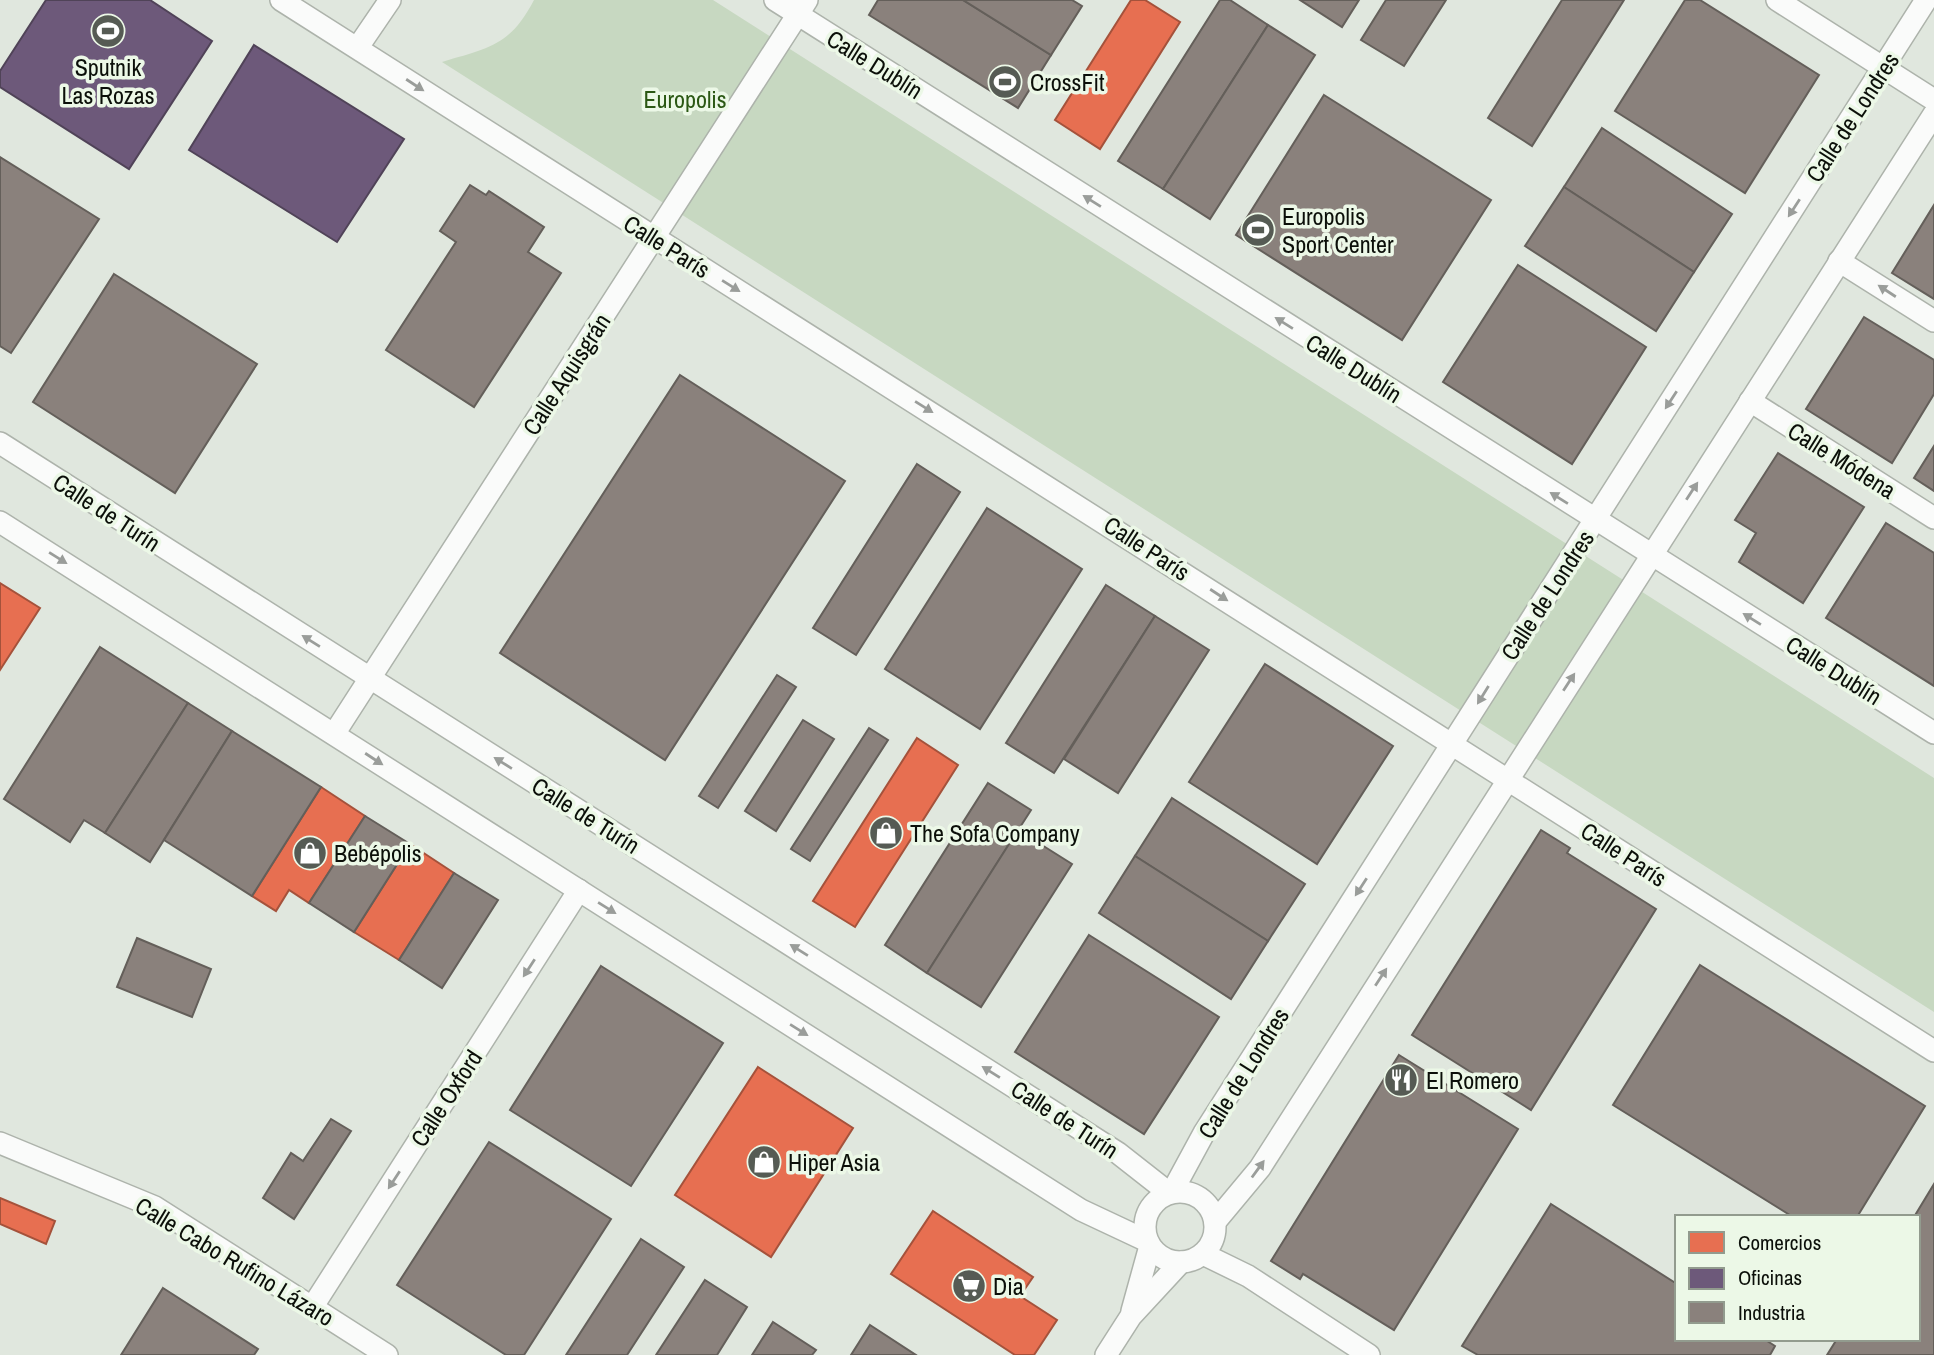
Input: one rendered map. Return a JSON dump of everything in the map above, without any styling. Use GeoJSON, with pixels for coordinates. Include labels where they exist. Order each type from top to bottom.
{"type":"FeatureCollection","features":[{"type":"Feature","properties":{"kind":"street","name":"Calle París"},"geometry":{"type":"LineString","coordinates":[[281,0],[1934,1051]]}},
{"type":"Feature","properties":{"kind":"street"},"geometry":{"type":"LineString","coordinates":[[358,47],[390,0]]}},
{"type":"Feature","properties":{"kind":"street","name":"Calle Dublín"},"geometry":{"type":"LineString","coordinates":[[775,0],[803,7],[1594,521],[1934,733]]}},
{"type":"Feature","properties":{"kind":"street"},"geometry":{"type":"LineString","coordinates":[[1777,0],[1934,100]]}},
{"type":"Feature","properties":{"kind":"street","name":"Calle de Londres"},"geometry":{"type":"LineString","coordinates":[[1170,1192],[1204,1133],[1926,0]]}},
{"type":"Feature","properties":{"kind":"street","name":"Calle Aquisgrán"},"geometry":{"type":"LineString","coordinates":[[334,734],[803,7]]}},
{"type":"Feature","properties":{"kind":"street"},"geometry":{"type":"LineString","coordinates":[[1106,1355],[1131,1316],[1181,1262],[1203,1254],[1215,1228],[1260,1167],[1934,114]]}},
{"type":"Feature","properties":{"kind":"street"},"geometry":{"type":"LineString","coordinates":[[1839,261],[1934,321]]}},
{"type":"Feature","properties":{"kind":"street","name":"Calle Módena"},"geometry":{"type":"LineString","coordinates":[[1750,401],[1934,518]]}},
{"type":"Feature","properties":{"kind":"street","name":"Calle de Turín"},"geometry":{"type":"LineString","coordinates":[[0,443],[1118,1153],[1170,1192]]}},
{"type":"Feature","properties":{"kind":"street"},"geometry":{"type":"LineString","coordinates":[[0,522],[1081,1210],[1149,1243],[1158,1255],[1181,1262]]}},
{"type":"Feature","properties":{"kind":"street","name":"Calle Oxford"},"geometry":{"type":"LineString","coordinates":[[313,1306],[579,890]]}},
{"type":"Feature","properties":{"kind":"street","name":"Calle Cabo Rufino Lázaro"},"geometry":{"type":"LineString","coordinates":[[0,1143],[155,1207],[387,1355]]}},
{"type":"Feature","properties":{"kind":"street"},"geometry":{"type":"LineString","coordinates":[[1131,1316],[1149,1243],[1145,1218],[1150,1207],[1170,1192],[1186,1192],[1200,1197],[1210,1208],[1215,1228],[1248,1276]]}},
{"type":"Feature","properties":{"kind":"street"},"geometry":{"type":"LineString","coordinates":[[1203,1254],[1248,1276],[1369,1355]]}},
{"type":"Feature","properties":{"kind":"green space","name":"Europolis"},"geometry":{"type":"Polygon","coordinates":[[[534,0],[713,0],[1934,778],[1934,1012],[442,62],[497,43],[516,27],[534,0]]]}},
{"type":"Feature","properties":{"kind":"building: Comercios"},"geometry":{"type":"Polygon","coordinates":[[[1131,0],[1145,0],[1180,22],[1100,149],[1055,120],[1131,0]]]}},
{"type":"Feature","properties":{"kind":"building: Comercios"},"geometry":{"type":"Polygon","coordinates":[[[0,583],[40,608],[0,670],[0,583]]]}},
{"type":"Feature","properties":{"kind":"building: Comercios","name":"The Sofa Company"},"geometry":{"type":"Polygon","coordinates":[[[917,738],[958,765],[855,927],[813,901],[917,738]]]}},
{"type":"Feature","properties":{"kind":"building: Comercios","name":"Bebépolis"},"geometry":{"type":"Polygon","coordinates":[[[321,787],[365,816],[309,903],[289,890],[276,911],[252,896],[321,787]]]}},
{"type":"Feature","properties":{"kind":"building: Comercios"},"geometry":{"type":"Polygon","coordinates":[[[410,844],[454,873],[399,960],[354,932],[410,844]]]}},
{"type":"Feature","properties":{"kind":"building: Comercios","name":"Hiper Asia"},"geometry":{"type":"Polygon","coordinates":[[[758,1067],[853,1128],[771,1257],[675,1195],[758,1067]]]}},
{"type":"Feature","properties":{"kind":"building: Comercios"},"geometry":{"type":"Polygon","coordinates":[[[0,1198],[55,1221],[46,1244],[0,1224],[0,1198]]]}},
{"type":"Feature","properties":{"kind":"building: Comercios","name":"Dia"},"geometry":{"type":"Polygon","coordinates":[[[933,1211],[1033,1277],[1020,1296],[1057,1320],[1034,1355],[1015,1355],[891,1274],[933,1211]]]}},
{"type":"Feature","properties":{"kind":"building: Oficinas"},"geometry":{"type":"Polygon","coordinates":[[[46,0],[150,0],[212,41],[129,169],[0,87],[0,71],[46,0]]]}},
{"type":"Feature","properties":{"kind":"building: Oficinas"},"geometry":{"type":"Polygon","coordinates":[[[254,45],[404,139],[337,242],[189,150],[254,45]]]}},
{"type":"Feature","properties":{"kind":"building: Industria"},"geometry":{"type":"Polygon","coordinates":[[[878,0],[963,0],[1051,55],[1018,108],[869,15],[878,0]]]}},
{"type":"Feature","properties":{"kind":"building: Industria"},"geometry":{"type":"Polygon","coordinates":[[[963,0],[1072,0],[1082,6],[1051,55],[963,0]]]}},
{"type":"Feature","properties":{"kind":"building: Industria"},"geometry":{"type":"Polygon","coordinates":[[[1220,0],[1230,0],[1268,25],[1163,189],[1118,161],[1220,0]]]}},
{"type":"Feature","properties":{"kind":"building: Industria"},"geometry":{"type":"Polygon","coordinates":[[[1300,0],[1359,0],[1342,27],[1300,0]]]}},
{"type":"Feature","properties":{"kind":"building: Industria"},"geometry":{"type":"Polygon","coordinates":[[[1386,0],[1446,0],[1404,66],[1361,40],[1386,0]]]}},
{"type":"Feature","properties":{"kind":"building: Industria"},"geometry":{"type":"Polygon","coordinates":[[[1562,0],[1624,0],[1532,146],[1488,118],[1562,0]]]}},
{"type":"Feature","properties":{"kind":"building: Industria"},"geometry":{"type":"Polygon","coordinates":[[[1685,0],[1700,0],[1819,75],[1745,193],[1615,111],[1685,0]]]}},
{"type":"Feature","properties":{"kind":"building: Industria"},"geometry":{"type":"Polygon","coordinates":[[[1268,25],[1315,55],[1210,219],[1163,189],[1268,25]]]}},
{"type":"Feature","properties":{"kind":"building: Industria"},"geometry":{"type":"Polygon","coordinates":[[[1324,95],[1491,200],[1402,340],[1236,235],[1324,95]]]}},
{"type":"Feature","properties":{"kind":"building: Industria"},"geometry":{"type":"Polygon","coordinates":[[[1602,128],[1732,214],[1694,272],[1564,187],[1602,128]]]}},
{"type":"Feature","properties":{"kind":"building: Industria"},"geometry":{"type":"Polygon","coordinates":[[[0,157],[99,219],[11,353],[0,346],[0,157]]]}},
{"type":"Feature","properties":{"kind":"building: Industria"},"geometry":{"type":"Polygon","coordinates":[[[470,185],[486,195],[489,191],[544,227],[528,252],[561,273],[474,407],[386,350],[456,242],[440,231],[470,185]]]}},
{"type":"Feature","properties":{"kind":"building: Industria"},"geometry":{"type":"Polygon","coordinates":[[[1564,187],[1694,272],[1656,331],[1525,246],[1564,187]]]}},
{"type":"Feature","properties":{"kind":"building: Industria"},"geometry":{"type":"Polygon","coordinates":[[[1934,205],[1934,299],[1892,273],[1934,205]]]}},
{"type":"Feature","properties":{"kind":"building: Industria"},"geometry":{"type":"Polygon","coordinates":[[[1518,265],[1646,347],[1572,464],[1443,382],[1518,265]]]}},
{"type":"Feature","properties":{"kind":"building: Industria"},"geometry":{"type":"Polygon","coordinates":[[[114,274],[257,364],[175,493],[33,402],[114,274]]]}},
{"type":"Feature","properties":{"kind":"building: Industria"},"geometry":{"type":"Polygon","coordinates":[[[1864,317],[1934,360],[1934,394],[1892,463],[1806,409],[1864,317]]]}},
{"type":"Feature","properties":{"kind":"building: Industria"},"geometry":{"type":"Polygon","coordinates":[[[680,375],[845,481],[665,760],[500,653],[680,375]]]}},
{"type":"Feature","properties":{"kind":"building: Industria"},"geometry":{"type":"Polygon","coordinates":[[[1934,446],[1934,491],[1914,478],[1934,446]]]}},
{"type":"Feature","properties":{"kind":"building: Industria"},"geometry":{"type":"Polygon","coordinates":[[[1778,453],[1864,507],[1803,603],[1739,562],[1756,533],[1735,520],[1778,453]]]}},
{"type":"Feature","properties":{"kind":"building: Industria"},"geometry":{"type":"Polygon","coordinates":[[[917,464],[960,492],[856,655],[813,628],[917,464]]]}},
{"type":"Feature","properties":{"kind":"building: Industria"},"geometry":{"type":"Polygon","coordinates":[[[987,508],[1082,569],[980,729],[885,669],[987,508]]]}},
{"type":"Feature","properties":{"kind":"building: Industria"},"geometry":{"type":"Polygon","coordinates":[[[1886,523],[1934,553],[1934,686],[1826,618],[1886,523]]]}},
{"type":"Feature","properties":{"kind":"building: Industria"},"geometry":{"type":"Polygon","coordinates":[[[1106,585],[1155,616],[1054,773],[1006,743],[1106,585]]]}},
{"type":"Feature","properties":{"kind":"building: Industria"},"geometry":{"type":"Polygon","coordinates":[[[1155,616],[1209,650],[1118,793],[1064,759],[1155,616]]]}},
{"type":"Feature","properties":{"kind":"building: Industria"},"geometry":{"type":"Polygon","coordinates":[[[100,647],[188,703],[105,833],[84,820],[70,842],[4,799],[100,647]]]}},
{"type":"Feature","properties":{"kind":"building: Industria"},"geometry":{"type":"Polygon","coordinates":[[[1265,664],[1393,746],[1317,864],[1189,782],[1265,664]]]}},
{"type":"Feature","properties":{"kind":"building: Industria"},"geometry":{"type":"Polygon","coordinates":[[[777,675],[796,687],[718,808],[699,796],[777,675]]]}},
{"type":"Feature","properties":{"kind":"building: Industria"},"geometry":{"type":"Polygon","coordinates":[[[188,703],[232,731],[150,862],[105,833],[188,703]]]}},
{"type":"Feature","properties":{"kind":"building: Industria"},"geometry":{"type":"Polygon","coordinates":[[[803,720],[834,739],[776,831],[745,811],[803,720]]]}},
{"type":"Feature","properties":{"kind":"building: Industria"},"geometry":{"type":"Polygon","coordinates":[[[869,728],[888,740],[810,861],[791,849],[869,728]]]}},
{"type":"Feature","properties":{"kind":"building: Industria"},"geometry":{"type":"Polygon","coordinates":[[[232,731],[321,787],[252,896],[164,840],[232,731]]]}},
{"type":"Feature","properties":{"kind":"building: Industria"},"geometry":{"type":"Polygon","coordinates":[[[988,783],[1031,810],[927,973],[885,945],[988,783]]]}},
{"type":"Feature","properties":{"kind":"building: Industria"},"geometry":{"type":"Polygon","coordinates":[[[1172,798],[1305,884],[1268,941],[1135,856],[1172,798]]]}},
{"type":"Feature","properties":{"kind":"building: Industria"},"geometry":{"type":"Polygon","coordinates":[[[365,816],[410,844],[354,932],[309,903],[365,816]]]}},
{"type":"Feature","properties":{"kind":"building: Industria"},"geometry":{"type":"Polygon","coordinates":[[[1018,830],[1072,864],[981,1007],[927,973],[1018,830]]]}},
{"type":"Feature","properties":{"kind":"building: Industria"},"geometry":{"type":"Polygon","coordinates":[[[1541,830],[1570,848],[1567,853],[1656,909],[1531,1110],[1412,1035],[1541,830]]]}},
{"type":"Feature","properties":{"kind":"building: Industria"},"geometry":{"type":"Polygon","coordinates":[[[1135,856],[1268,941],[1231,999],[1099,913],[1135,856]]]}},
{"type":"Feature","properties":{"kind":"building: Industria"},"geometry":{"type":"Polygon","coordinates":[[[454,873],[498,900],[442,988],[399,960],[454,873]]]}},
{"type":"Feature","properties":{"kind":"building: Industria"},"geometry":{"type":"Polygon","coordinates":[[[1089,935],[1219,1017],[1144,1134],[1015,1052],[1089,935]]]}},
{"type":"Feature","properties":{"kind":"building: Industria"},"geometry":{"type":"Polygon","coordinates":[[[137,938],[211,969],[192,1017],[117,987],[137,938]]]}},
{"type":"Feature","properties":{"kind":"building: Industria"},"geometry":{"type":"Polygon","coordinates":[[[1700,965],[1925,1106],[1858,1215],[1790,1215],[1613,1105],[1700,965]]]}},
{"type":"Feature","properties":{"kind":"building: Industria"},"geometry":{"type":"Polygon","coordinates":[[[601,966],[723,1043],[631,1186],[510,1110],[601,966]]]}},
{"type":"Feature","properties":{"kind":"building: Industria"},"geometry":{"type":"Polygon","coordinates":[[[1399,1055],[1518,1129],[1394,1330],[1303,1274],[1300,1279],[1271,1261],[1399,1055]]]}},
{"type":"Feature","properties":{"kind":"building: Industria"},"geometry":{"type":"Polygon","coordinates":[[[331,1119],[351,1131],[294,1219],[263,1198],[291,1153],[303,1161],[331,1119]]]}},
{"type":"Feature","properties":{"kind":"building: Industria"},"geometry":{"type":"Polygon","coordinates":[[[489,1142],[611,1219],[524,1355],[506,1355],[397,1285],[489,1142]]]}},
{"type":"Feature","properties":{"kind":"building: Industria"},"geometry":{"type":"Polygon","coordinates":[[[1934,1184],[1934,1355],[1827,1355],[1836,1341],[1920,1341],[1920,1215],[1915,1215],[1934,1184]]]}},
{"type":"Feature","properties":{"kind":"building: Industria"},"geometry":{"type":"Polygon","coordinates":[[[1551,1204],[1675,1283],[1675,1341],[1767,1341],[1775,1346],[1770,1355],[1478,1355],[1462,1346],[1551,1204]]]}},
{"type":"Feature","properties":{"kind":"building: Industria"},"geometry":{"type":"Polygon","coordinates":[[[641,1239],[684,1267],[627,1355],[566,1355],[641,1239]]]}},
{"type":"Feature","properties":{"kind":"building: Industria"},"geometry":{"type":"Polygon","coordinates":[[[705,1280],[747,1307],[717,1355],[656,1355],[705,1280]]]}},
{"type":"Feature","properties":{"kind":"building: Industria"},"geometry":{"type":"Polygon","coordinates":[[[163,1288],[258,1349],[254,1355],[121,1355],[163,1288]]]}},
{"type":"Feature","properties":{"kind":"building: Industria"},"geometry":{"type":"Polygon","coordinates":[[[773,1322],[816,1350],[812,1355],[752,1355],[773,1322]]]}},
{"type":"Feature","properties":{"kind":"building: Industria"},"geometry":{"type":"Polygon","coordinates":[[[870,1325],[916,1355],[851,1355],[870,1325]]]}},
{"type":"Feature","properties":{"kind":"place","name":"Sputnik Las Rozas"},"geometry":{"type":"Point","coordinates":[108,31]}},
{"type":"Feature","properties":{"kind":"place","name":"CrossFit"},"geometry":{"type":"Point","coordinates":[1005,82]}},
{"type":"Feature","properties":{"kind":"place","name":"Europolis Sport Center"},"geometry":{"type":"Point","coordinates":[1258,230]}},
{"type":"Feature","properties":{"kind":"place","name":"The Sofa Company"},"geometry":{"type":"Point","coordinates":[886,833]}},
{"type":"Feature","properties":{"kind":"place","name":"Bebépolis"},"geometry":{"type":"Point","coordinates":[310,853]}},
{"type":"Feature","properties":{"kind":"place","name":"El Romero"},"geometry":{"type":"Point","coordinates":[1401,1080]}},
{"type":"Feature","properties":{"kind":"place","name":"Hiper Asia"},"geometry":{"type":"Point","coordinates":[764,1162]}},
{"type":"Feature","properties":{"kind":"place","name":"Dia"},"geometry":{"type":"Point","coordinates":[969,1286]}}]}
